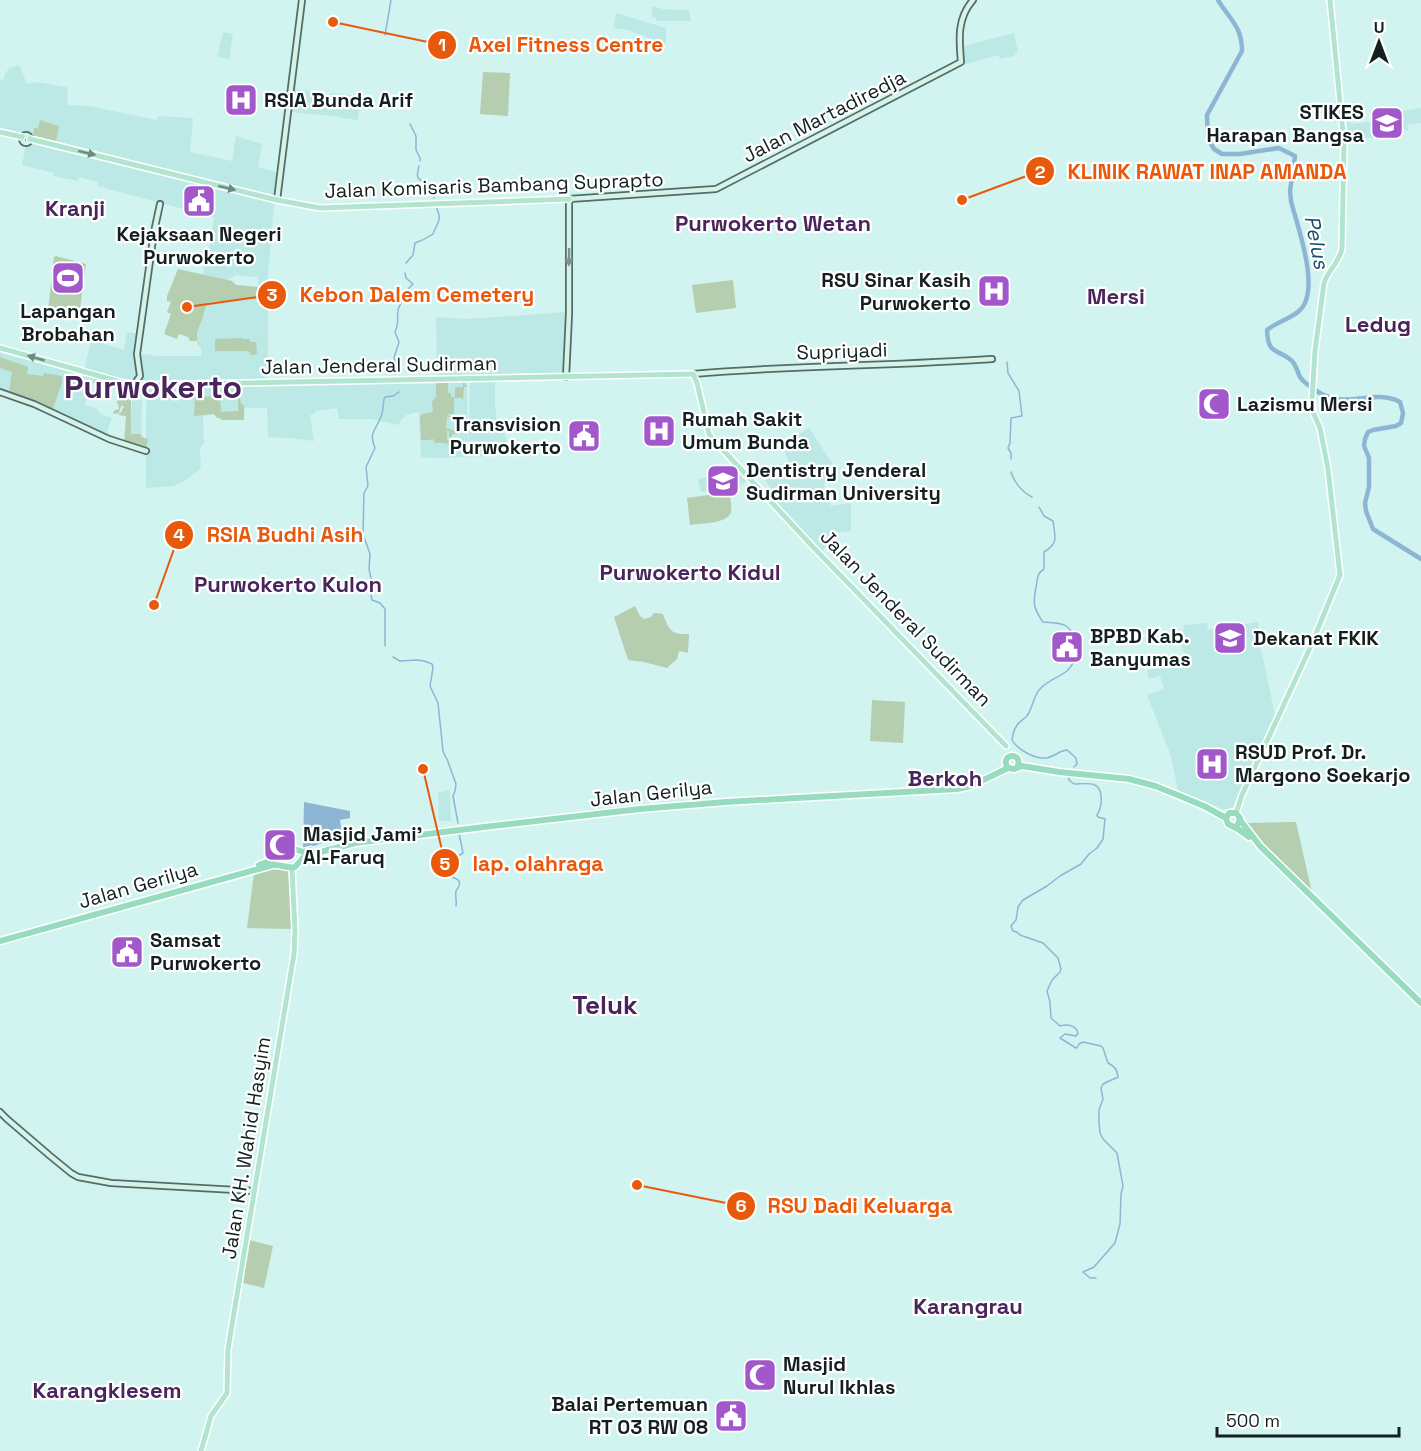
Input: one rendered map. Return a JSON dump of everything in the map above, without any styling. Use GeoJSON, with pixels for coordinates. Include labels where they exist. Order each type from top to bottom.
{"type":"FeatureCollection","features":[{"type":"Feature","properties":{"kind":"highway"},"geometry":{"type":"LineString","coordinates":[[805,796],[964,789],[1007,763],[1011,756],[1017,762],[1155,786],[1227,816]]}},
{"type":"Feature","properties":{"kind":"highway"},"geometry":{"type":"LineString","coordinates":[[1007,763],[1014,770],[1017,762]]}},
{"type":"Feature","properties":{"kind":"highway","name":"Jalan Gerilya"},"geometry":{"type":"LineString","coordinates":[[296,850],[300,852],[350,843],[544,818],[705,801],[805,796]]}},
{"type":"Feature","properties":{"kind":"highway","name":"Jalan Gerilya"},"geometry":{"type":"LineString","coordinates":[[662,806],[805,796]]}},
{"type":"Feature","properties":{"kind":"highway"},"geometry":{"type":"LineString","coordinates":[[1227,816],[1232,812],[1236,813],[1256,841],[1291,878],[1421,1003]]}},
{"type":"Feature","properties":{"kind":"highway"},"geometry":{"type":"LineString","coordinates":[[1227,816],[1228,824],[1256,841]]}},
{"type":"Feature","properties":{"kind":"highway"},"geometry":{"type":"LineString","coordinates":[[1233,826],[1237,825],[1240,820]]}},
{"type":"Feature","properties":{"kind":"highway","name":"Jalan Gerilya"},"geometry":{"type":"LineString","coordinates":[[299,863],[309,855],[350,843]]}},
{"type":"Feature","properties":{"kind":"highway"},"geometry":{"type":"LineString","coordinates":[[292,848],[301,857],[299,863],[289,867],[282,861],[282,854],[292,848]]}},
{"type":"Feature","properties":{"kind":"highway","name":"Jalan Gerilya"},"geometry":{"type":"LineString","coordinates":[[231,875],[271,861],[282,854]]}},
{"type":"Feature","properties":{"kind":"highway","name":"Jalan Gerilya"},"geometry":{"type":"LineString","coordinates":[[0,940],[231,875],[273,865],[289,867]]}},
{"type":"Feature","properties":{"kind":"main road"},"geometry":{"type":"LineString","coordinates":[[277,200],[302,0]]}},
{"type":"Feature","properties":{"kind":"main road","name":"Jalan Martadiredja"},"geometry":{"type":"LineString","coordinates":[[714,190],[961,62],[960,26],[965,10],[973,0]]}},
{"type":"Feature","properties":{"kind":"main road"},"geometry":{"type":"LineString","coordinates":[[1236,813],[1340,575],[1328,469],[1320,428],[1313,412],[1312,399],[1315,351],[1324,283],[1339,258],[1342,248],[1344,143],[1330,0]]}},
{"type":"Feature","properties":{"kind":"main road"},"geometry":{"type":"LineString","coordinates":[[0,132],[22,137],[27,135],[30,136],[30,140]]}},
{"type":"Feature","properties":{"kind":"main road","name":"Jalan Komisaris Bambang Suprapto"},"geometry":{"type":"LineString","coordinates":[[30,140],[277,200],[320,208],[569,199],[714,190]]}},
{"type":"Feature","properties":{"kind":"main road"},"geometry":{"type":"LineString","coordinates":[[566,377],[569,314],[569,199]]}},
{"type":"Feature","properties":{"kind":"main road"},"geometry":{"type":"LineString","coordinates":[[138,385],[135,382],[140,376],[137,354],[160,204]]}},
{"type":"Feature","properties":{"kind":"main road","name":"Jalan Jenderal Sudirman"},"geometry":{"type":"LineString","coordinates":[[0,348],[138,385],[693,374],[697,382],[709,434],[810,543],[1006,746]]}},
{"type":"Feature","properties":{"kind":"main road","name":"Supriyadi"},"geometry":{"type":"LineString","coordinates":[[693,374],[810,366],[992,359]]}},
{"type":"Feature","properties":{"kind":"main road"},"geometry":{"type":"LineString","coordinates":[[0,392],[30,402],[109,439],[147,449]]}},
{"type":"Feature","properties":{"kind":"main road"},"geometry":{"type":"LineString","coordinates":[[1006,746],[1017,762]]}},
{"type":"Feature","properties":{"kind":"main road"},"geometry":{"type":"LineString","coordinates":[[1006,746],[1007,763]]}},
{"type":"Feature","properties":{"kind":"main road","name":"Jalan KH. Wahid Hasyim"},"geometry":{"type":"LineString","coordinates":[[201,1451],[211,1416],[228,1389],[228,1348],[294,954],[295,930],[289,867]]}},
{"type":"Feature","properties":{"kind":"main road"},"geometry":{"type":"LineString","coordinates":[[0,1112],[78,1177],[111,1183],[254,1191]]}},
{"type":"Feature","properties":{"kind":"shaded area"},"geometry":{"type":"Polygon","coordinates":[[[652,6],[663,9],[689,10],[691,21],[656,21],[656,18],[652,17],[652,6]]]}},
{"type":"Feature","properties":{"kind":"shaded area"},"geometry":{"type":"Polygon","coordinates":[[[616,13],[666,28],[666,45],[628,30],[614,28],[616,13]]]}},
{"type":"Feature","properties":{"kind":"shaded area"},"geometry":{"type":"Polygon","coordinates":[[[223,32],[233,34],[229,59],[217,57],[223,32]]]}},
{"type":"Feature","properties":{"kind":"shaded area"},"geometry":{"type":"Polygon","coordinates":[[[1014,33],[1018,52],[1014,53],[1014,56],[1000,59],[999,55],[963,65],[963,46],[1014,33]]]}},
{"type":"Feature","properties":{"kind":"shaded area"},"geometry":{"type":"Polygon","coordinates":[[[18,65],[27,84],[37,82],[67,87],[68,105],[89,106],[157,120],[158,116],[193,118],[190,152],[232,161],[236,136],[262,144],[258,167],[282,174],[278,199],[271,201],[274,205],[267,287],[258,286],[258,276],[236,275],[227,280],[203,276],[214,217],[97,186],[98,182],[79,177],[78,181],[53,176],[54,173],[22,165],[26,143],[30,141],[30,136],[0,132],[0,79],[3,80],[10,68],[18,65]]]}},
{"type":"Feature","properties":{"kind":"shaded area"},"geometry":{"type":"Polygon","coordinates":[[[293,89],[310,91],[323,96],[333,93],[360,96],[358,120],[291,112],[293,89]]]}},
{"type":"Feature","properties":{"kind":"shaded area","name":"STIKES Harapan Bangsa"},"geometry":{"type":"Polygon","coordinates":[[[1421,108],[1421,123],[1407,125],[1408,130],[1406,131],[1405,129],[1378,132],[1378,137],[1348,140],[1347,119],[1350,118],[1351,124],[1376,121],[1375,116],[1403,113],[1403,111],[1421,108]]]}},
{"type":"Feature","properties":{"kind":"shaded area"},"geometry":{"type":"Polygon","coordinates":[[[268,298],[268,383],[467,381],[468,457],[421,457],[419,412],[406,415],[399,425],[371,419],[339,419],[337,408],[315,411],[315,414],[310,415],[314,441],[268,437],[267,408],[245,408],[244,420],[221,420],[214,414],[203,416],[204,443],[200,448],[199,470],[183,482],[173,486],[146,488],[147,385],[140,376],[133,385],[94,375],[85,405],[96,408],[101,414],[112,418],[108,429],[109,439],[86,427],[0,392],[0,348],[84,372],[91,340],[124,350],[127,332],[140,334],[138,356],[146,354],[201,356],[201,347],[197,345],[196,338],[206,304],[268,298]]]}},
{"type":"Feature","properties":{"kind":"shaded area"},"geometry":{"type":"Polygon","coordinates":[[[568,312],[566,376],[437,379],[436,317],[467,319],[568,312]]]}},
{"type":"Feature","properties":{"kind":"shaded area"},"geometry":{"type":"Polygon","coordinates":[[[470,380],[495,380],[497,424],[507,441],[506,453],[468,458],[470,380]]]}},
{"type":"Feature","properties":{"kind":"shaded area"},"geometry":{"type":"Polygon","coordinates":[[[132,400],[142,400],[141,434],[131,434],[132,400]]]}},
{"type":"Feature","properties":{"kind":"shaded area"},"geometry":{"type":"Polygon","coordinates":[[[809,428],[832,463],[830,476],[823,486],[827,491],[831,506],[851,503],[851,531],[830,533],[829,544],[821,552],[767,495],[772,492],[765,479],[782,464],[786,468],[790,464],[784,444],[809,428]]]}},
{"type":"Feature","properties":{"kind":"shaded area","name":"Dentistry Jenderal Sudirman University"},"geometry":{"type":"Polygon","coordinates":[[[738,470],[750,479],[735,488],[732,486],[701,492],[698,479],[738,470]]]}},
{"type":"Feature","properties":{"kind":"shaded area"},"geometry":{"type":"Polygon","coordinates":[[[1258,622],[1261,649],[1275,715],[1234,807],[1222,809],[1178,791],[1171,756],[1147,695],[1164,689],[1160,676],[1149,679],[1147,670],[1188,661],[1181,647],[1184,625],[1207,623],[1208,630],[1258,622]]]}},
{"type":"Feature","properties":{"kind":"shaded area"},"geometry":{"type":"Polygon","coordinates":[[[450,790],[451,821],[439,821],[438,793],[450,790]]]}},
{"type":"Feature","properties":{"kind":"shaded area"},"geometry":{"type":"Polygon","coordinates":[[[304,802],[350,811],[350,818],[340,820],[343,841],[322,843],[303,850],[304,802]]]}},
{"type":"Feature","properties":{"kind":"green space"},"geometry":{"type":"Polygon","coordinates":[[[483,72],[510,73],[508,116],[480,114],[483,72]]]}},
{"type":"Feature","properties":{"kind":"green space"},"geometry":{"type":"Polygon","coordinates":[[[40,120],[59,126],[56,141],[33,136],[34,128],[38,128],[40,120]]]}},
{"type":"Feature","properties":{"kind":"green space","name":"Lapangan Brobahan"},"geometry":{"type":"Polygon","coordinates":[[[54,257],[86,264],[79,316],[77,317],[48,310],[54,257]]]}},
{"type":"Feature","properties":{"kind":"green space"},"geometry":{"type":"Polygon","coordinates":[[[178,269],[232,281],[236,285],[269,288],[268,298],[209,302],[197,333],[197,341],[190,341],[188,337],[179,334],[177,339],[164,334],[171,314],[167,312],[171,302],[167,301],[167,296],[178,269]]]}},
{"type":"Feature","properties":{"kind":"green space"},"geometry":{"type":"Polygon","coordinates":[[[733,280],[736,308],[696,313],[692,285],[733,280]]]}},
{"type":"Feature","properties":{"kind":"green space"},"geometry":{"type":"Polygon","coordinates":[[[242,338],[256,342],[257,354],[251,355],[246,351],[215,351],[215,339],[242,338]]]}},
{"type":"Feature","properties":{"kind":"green space"},"geometry":{"type":"Polygon","coordinates":[[[0,357],[28,367],[27,374],[43,376],[44,373],[62,376],[62,383],[52,411],[7,395],[12,372],[0,368],[0,357]]]}},
{"type":"Feature","properties":{"kind":"green space"},"geometry":{"type":"Polygon","coordinates":[[[94,379],[118,385],[118,387],[120,383],[126,385],[125,402],[129,388],[135,389],[136,400],[131,400],[131,434],[141,434],[142,437],[148,439],[146,451],[124,443],[126,416],[118,415],[124,406],[121,406],[119,413],[113,413],[119,409],[117,401],[122,399],[123,390],[93,383],[94,379]]]}},
{"type":"Feature","properties":{"kind":"green space"},"geometry":{"type":"Polygon","coordinates":[[[463,382],[467,387],[464,387],[463,400],[454,398],[454,414],[447,414],[453,417],[447,417],[446,428],[456,431],[457,434],[449,437],[447,430],[447,440],[453,440],[453,442],[449,445],[435,443],[433,439],[421,440],[420,416],[433,412],[432,402],[436,397],[436,383],[448,383],[448,393],[451,393],[451,397],[455,397],[455,388],[463,387],[463,382]]]}},
{"type":"Feature","properties":{"kind":"green space"},"geometry":{"type":"Polygon","coordinates":[[[220,396],[221,412],[238,411],[238,398],[240,398],[241,404],[244,405],[244,420],[221,420],[214,414],[194,416],[195,397],[220,396]]]}},
{"type":"Feature","properties":{"kind":"green space"},"geometry":{"type":"Polygon","coordinates":[[[730,492],[731,512],[729,516],[720,521],[690,525],[687,498],[730,492]]]}},
{"type":"Feature","properties":{"kind":"green space"},"geometry":{"type":"Polygon","coordinates":[[[635,606],[644,619],[651,617],[654,613],[663,614],[667,624],[674,632],[689,634],[688,653],[679,651],[677,659],[667,668],[628,660],[614,617],[635,606]]]}},
{"type":"Feature","properties":{"kind":"green space"},"geometry":{"type":"Polygon","coordinates":[[[872,700],[905,702],[903,743],[870,741],[872,700]]]}},
{"type":"Feature","properties":{"kind":"green space"},"geometry":{"type":"Polygon","coordinates":[[[1296,822],[1312,893],[1248,830],[1246,824],[1296,822]]]}},
{"type":"Feature","properties":{"kind":"green space"},"geometry":{"type":"Polygon","coordinates":[[[280,866],[288,869],[291,876],[294,929],[247,928],[254,873],[280,866]]]}},
{"type":"Feature","properties":{"kind":"green space"},"geometry":{"type":"Polygon","coordinates":[[[249,1240],[273,1246],[264,1288],[243,1283],[249,1240]]]}},
{"type":"Feature","properties":{"kind":"waterway"},"geometry":{"type":"LineString","coordinates":[[385,35],[391,0]]}},
{"type":"Feature","properties":{"kind":"waterway","name":"Pelus"},"geometry":{"type":"LineString","coordinates":[[1218,0],[1238,29],[1242,51],[1207,115],[1208,139],[1214,149],[1222,154],[1240,154],[1279,148],[1295,156],[1290,191],[1306,258],[1308,289],[1306,302],[1299,311],[1267,330],[1269,344],[1271,348],[1293,362],[1300,377],[1306,383],[1329,397],[1339,399],[1380,397],[1400,402],[1403,413],[1401,423],[1368,432],[1365,439],[1364,446],[1369,458],[1366,511],[1373,529],[1421,559]]}},
{"type":"Feature","properties":{"kind":"waterway"},"geometry":{"type":"LineString","coordinates":[[410,124],[416,136],[416,150],[420,161]]}},
{"type":"Feature","properties":{"kind":"waterway"},"geometry":{"type":"LineString","coordinates":[[419,166],[418,178],[430,188],[434,198]]}},
{"type":"Feature","properties":{"kind":"waterway"},"geometry":{"type":"LineString","coordinates":[[406,263],[413,255],[415,243],[433,234],[439,221],[436,207]]}},
{"type":"Feature","properties":{"kind":"waterway"},"geometry":{"type":"LineString","coordinates":[[399,372],[394,358],[399,342],[395,332],[398,324],[398,310],[407,290],[413,284],[406,278],[405,273]]}},
{"type":"Feature","properties":{"kind":"waterway"},"geometry":{"type":"LineString","coordinates":[[1007,362],[1008,373],[1019,391],[1022,416],[1011,418],[1008,448],[1011,459]]}},
{"type":"Feature","properties":{"kind":"waterway"},"geometry":{"type":"LineString","coordinates":[[374,582],[369,569],[370,554],[363,534],[364,493],[368,486],[366,467],[375,448],[372,436],[382,415],[384,399],[399,392]]}},
{"type":"Feature","properties":{"kind":"waterway"},"geometry":{"type":"LineString","coordinates":[[1011,472],[1019,486],[1032,497]]}},
{"type":"Feature","properties":{"kind":"waterway"},"geometry":{"type":"LineString","coordinates":[[1039,507],[1044,516],[1053,521],[1055,539],[1052,546],[1044,552],[1044,569],[1038,577],[1034,597],[1037,613],[1043,622],[1066,626],[1074,636],[1077,648],[1074,660],[1067,671],[1046,683],[1038,692],[1028,714],[1015,729],[1012,740],[1026,753],[1041,758],[1048,758],[1067,750],[1076,758],[1077,764],[1074,767]]}},
{"type":"Feature","properties":{"kind":"waterway"},"geometry":{"type":"LineString","coordinates":[[371,595],[372,600],[380,603],[385,609],[385,646]]}},
{"type":"Feature","properties":{"kind":"waterway"},"geometry":{"type":"LineString","coordinates":[[393,657],[400,661],[417,660],[432,664],[430,686],[438,703],[443,751],[446,758]]}},
{"type":"Feature","properties":{"kind":"waterway"},"geometry":{"type":"LineString","coordinates":[[447,759],[456,784],[453,796],[458,823]]}},
{"type":"Feature","properties":{"kind":"waterway"},"geometry":{"type":"LineString","coordinates":[[1069,776],[1069,780],[1074,784],[1092,784],[1098,787],[1101,803],[1097,815],[1105,819],[1103,839],[1081,864],[1023,900],[1018,907],[1016,920],[1011,926],[1013,931],[1020,935],[1043,943],[1058,958],[1061,969],[1047,991],[1051,1018],[1060,1026],[1073,1027],[1078,1033],[1076,1036],[1065,1034],[1060,1038],[1076,1048],[1083,1042],[1101,1046],[1108,1063],[1115,1068],[1118,1074],[1118,1077],[1103,1084],[1101,1088],[1103,1099],[1099,1110],[1099,1123],[1103,1139],[1117,1153],[1123,1186],[1120,1224],[1115,1243],[1094,1267],[1083,1272],[1090,1278],[1096,1278]]}},
{"type":"Feature","properties":{"kind":"waterway"},"geometry":{"type":"LineString","coordinates":[[456,906],[456,891],[460,883],[450,873],[453,869],[453,859],[463,853],[459,833]]}},
{"type":"Feature","properties":{"kind":"place","name":"Axel Fitness Centre"},"geometry":{"type":"Point","coordinates":[333,22]}},
{"type":"Feature","properties":{"kind":"place","name":"RSIA Bunda Arif"},"geometry":{"type":"Point","coordinates":[241,100]}},
{"type":"Feature","properties":{"kind":"place","name":"STIKES Harapan Bangsa"},"geometry":{"type":"Point","coordinates":[1387,123]}},
{"type":"Feature","properties":{"kind":"place","name":"KLINIK RAWAT INAP AMANDA"},"geometry":{"type":"Point","coordinates":[962,200]}},
{"type":"Feature","properties":{"kind":"place","name":"Kejaksaan Negeri Purwokerto"},"geometry":{"type":"Point","coordinates":[199,201]}},
{"type":"Feature","properties":{"kind":"place","name":"Lapangan Brobahan"},"geometry":{"type":"Point","coordinates":[68,278]}},
{"type":"Feature","properties":{"kind":"place","name":"RSU Sinar Kasih Purwokerto"},"geometry":{"type":"Point","coordinates":[994,291]}},
{"type":"Feature","properties":{"kind":"place","name":"Kebon Dalem Cemetery"},"geometry":{"type":"Point","coordinates":[187,307]}},
{"type":"Feature","properties":{"kind":"place","name":"Lazismu Mersi"},"geometry":{"type":"Point","coordinates":[1214,404]}},
{"type":"Feature","properties":{"kind":"place","name":"Rumah Sakit Umum Bunda"},"geometry":{"type":"Point","coordinates":[659,431]}},
{"type":"Feature","properties":{"kind":"place","name":"Transvision Purwokerto"},"geometry":{"type":"Point","coordinates":[584,436]}},
{"type":"Feature","properties":{"kind":"place","name":"Dentistry Jenderal Sudirman University"},"geometry":{"type":"Point","coordinates":[723,481]}},
{"type":"Feature","properties":{"kind":"place","name":"RSIA Budhi Asih"},"geometry":{"type":"Point","coordinates":[154,605]}},
{"type":"Feature","properties":{"kind":"place","name":"Dekanat FKIK"},"geometry":{"type":"Point","coordinates":[1230,638]}},
{"type":"Feature","properties":{"kind":"place","name":"BPBD Kab. Banyumas"},"geometry":{"type":"Point","coordinates":[1067,647]}},
{"type":"Feature","properties":{"kind":"place","name":"RSUD Prof. Dr. Margono Soekarjo"},"geometry":{"type":"Point","coordinates":[1212,764]}},
{"type":"Feature","properties":{"kind":"place","name":"lap. olahraga"},"geometry":{"type":"Point","coordinates":[423,769]}},
{"type":"Feature","properties":{"kind":"place","name":"Masjid Jami' Al-Faruq"},"geometry":{"type":"Point","coordinates":[280,845]}},
{"type":"Feature","properties":{"kind":"place","name":"Samsat Purwokerto"},"geometry":{"type":"Point","coordinates":[127,952]}},
{"type":"Feature","properties":{"kind":"place","name":"RSU Dadi Keluarga"},"geometry":{"type":"Point","coordinates":[637,1185]}},
{"type":"Feature","properties":{"kind":"place","name":"Masjid Nurul Ikhlas"},"geometry":{"type":"Point","coordinates":[760,1375]}},
{"type":"Feature","properties":{"kind":"place","name":"Balai Pertemuan RT 03 RW 08"},"geometry":{"type":"Point","coordinates":[731,1416]}},
{"type":"Feature","properties":{"kind":"district","name":"Kranji"},"geometry":{"type":"Point","coordinates":[75,208]}},
{"type":"Feature","properties":{"kind":"district","name":"Purwokerto Wetan"},"geometry":{"type":"Point","coordinates":[773,223]}},
{"type":"Feature","properties":{"kind":"district","name":"Mersi"},"geometry":{"type":"Point","coordinates":[1116,296]}},
{"type":"Feature","properties":{"kind":"district","name":"Ledug"},"geometry":{"type":"Point","coordinates":[1378,324]}},
{"type":"Feature","properties":{"kind":"district","name":"Purwokerto"},"geometry":{"type":"Point","coordinates":[153,387]}},
{"type":"Feature","properties":{"kind":"district","name":"Purwokerto Kidul"},"geometry":{"type":"Point","coordinates":[690,572]}},
{"type":"Feature","properties":{"kind":"district","name":"Purwokerto Kulon"},"geometry":{"type":"Point","coordinates":[288,584]}},
{"type":"Feature","properties":{"kind":"district","name":"Berkoh"},"geometry":{"type":"Point","coordinates":[945,778]}},
{"type":"Feature","properties":{"kind":"district","name":"Teluk"},"geometry":{"type":"Point","coordinates":[605,1005]}},
{"type":"Feature","properties":{"kind":"district","name":"Karangrau"},"geometry":{"type":"Point","coordinates":[968,1306]}},
{"type":"Feature","properties":{"kind":"district","name":"Karangklesem"},"geometry":{"type":"Point","coordinates":[107,1390]}}]}
